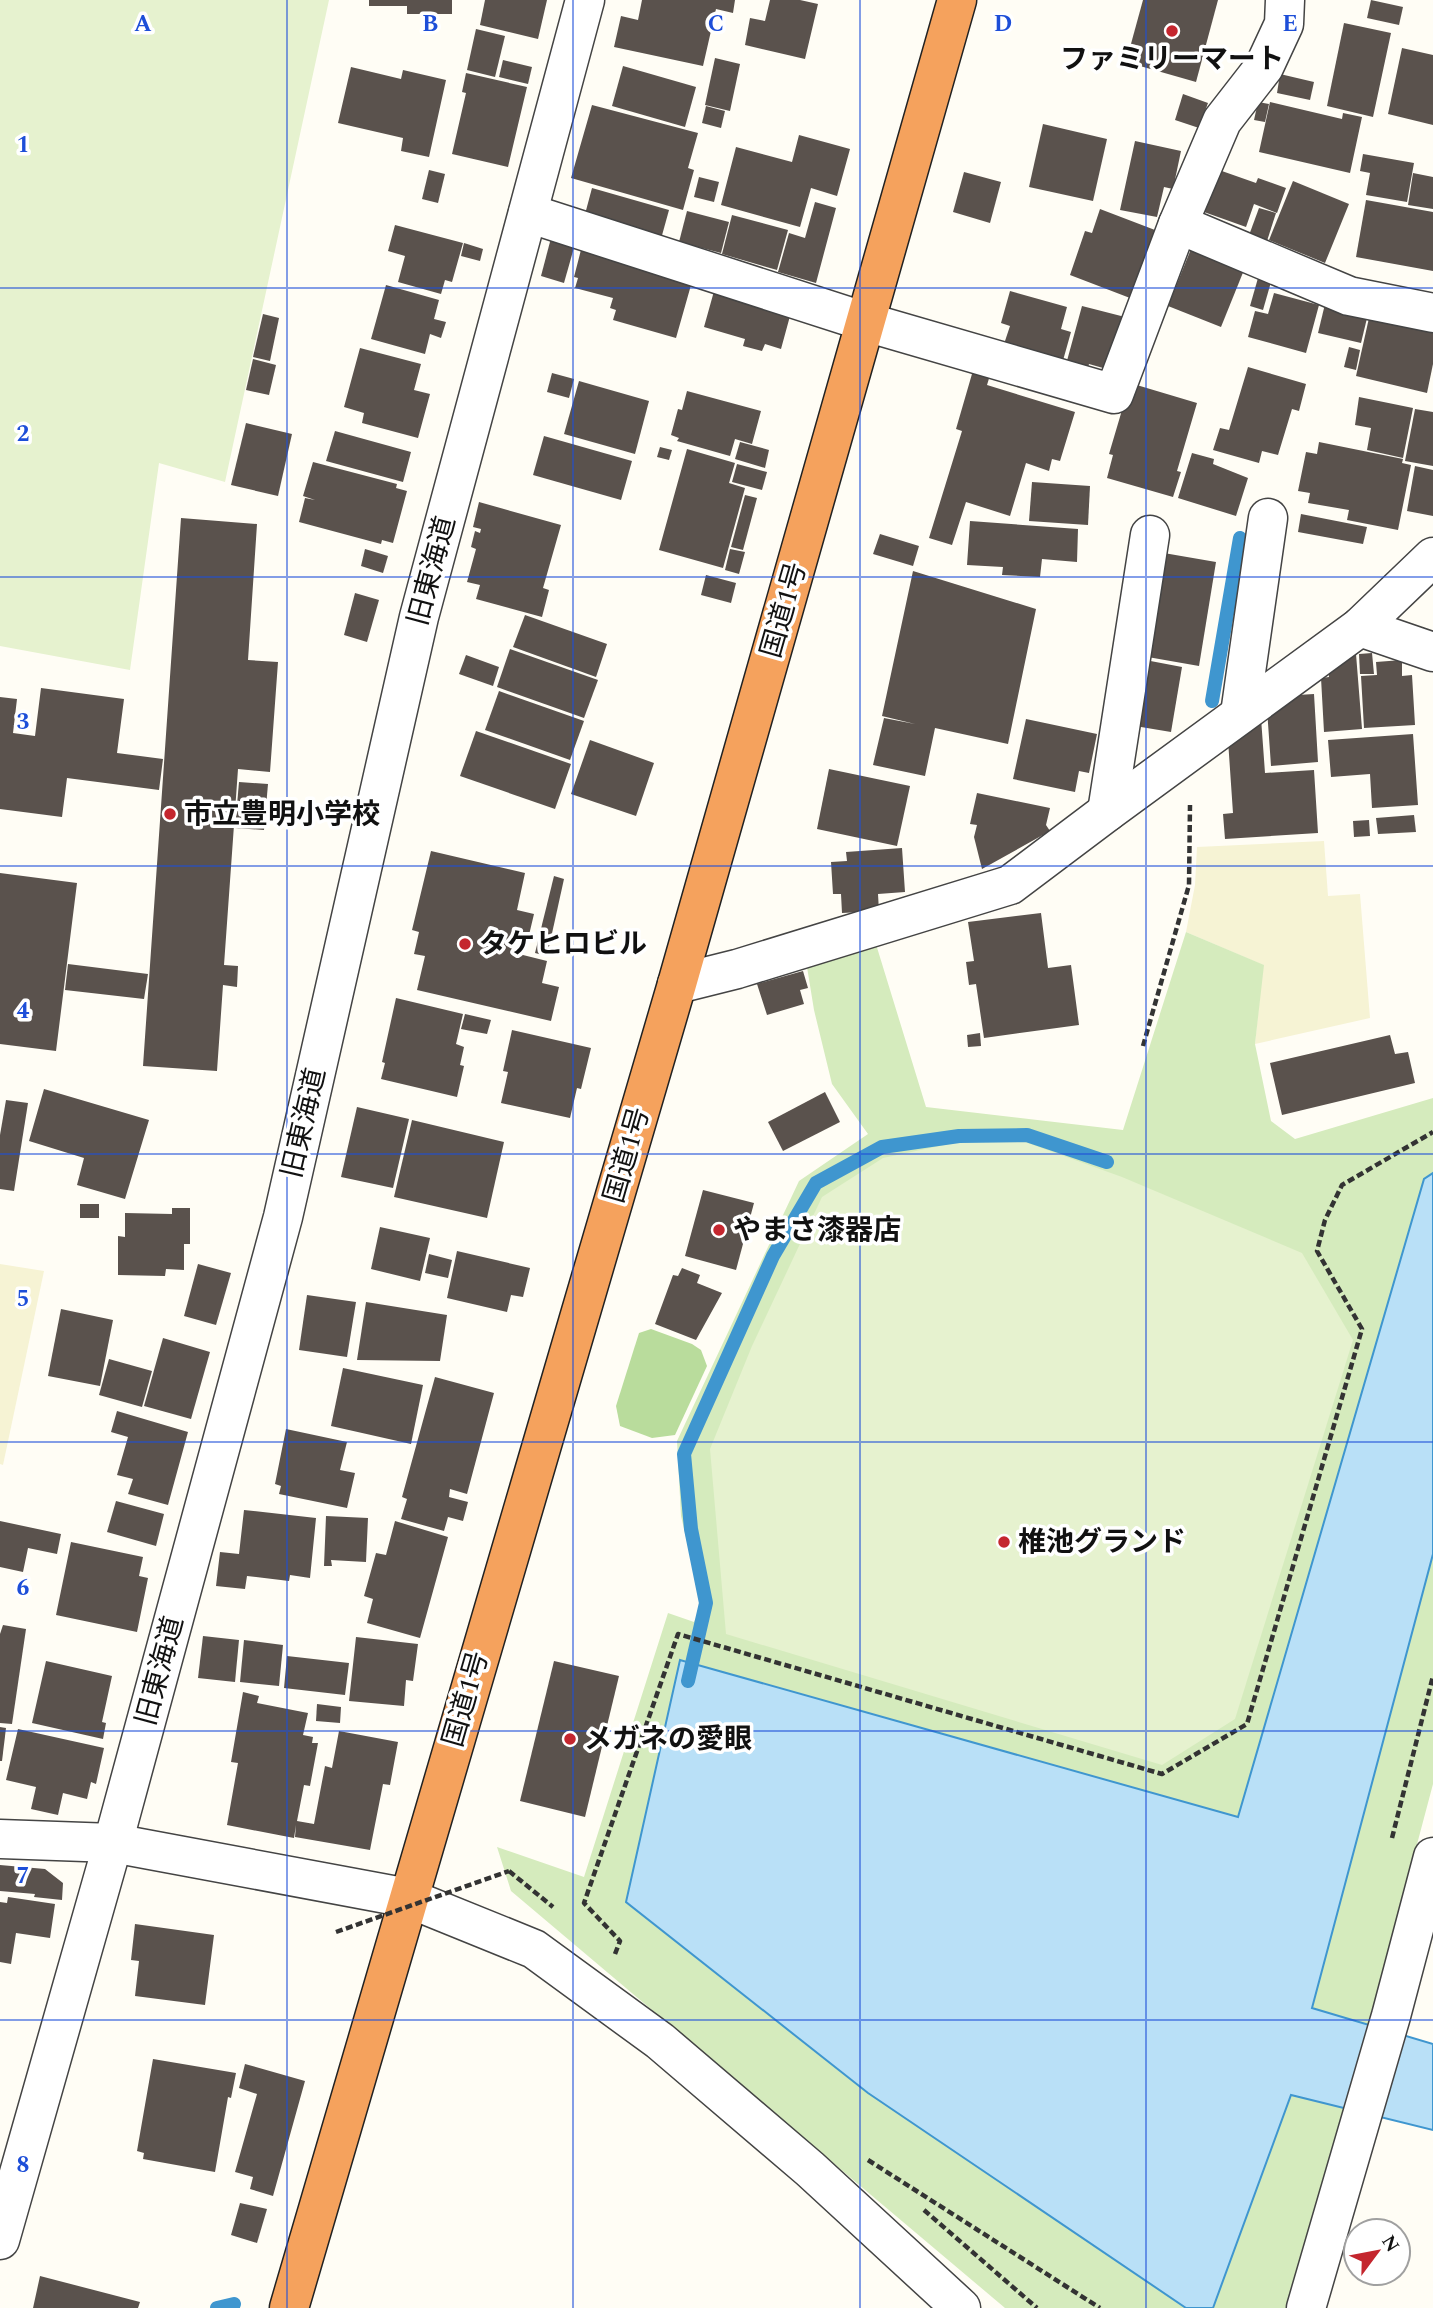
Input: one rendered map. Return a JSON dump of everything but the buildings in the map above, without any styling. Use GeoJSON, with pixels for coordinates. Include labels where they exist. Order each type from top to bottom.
{"type":"FeatureCollection","features":[{"type":"Feature","properties":{"kind":"highway","name":"国道1号"},"geometry":{"type":"LineString","coordinates":[[289,2308],[677,984],[957,0]]}},
{"type":"Feature","properties":{"kind":"street","name":"旧東海道"},"geometry":{"type":"LineString","coordinates":[[0,2240],[113,1843],[283,1217],[419,617],[585,0]]}},
{"type":"Feature","properties":{"kind":"street"},"geometry":{"type":"LineString","coordinates":[[528,213],[866,322],[1114,394],[1178,224],[1222,121],[1264,68],[1284,24],[1285,0]]}},
{"type":"Feature","properties":{"kind":"street"},"geometry":{"type":"LineString","coordinates":[[1178,224],[1349,296],[1433,313]]}},
{"type":"Feature","properties":{"kind":"street"},"geometry":{"type":"LineString","coordinates":[[1240,714],[1268,518]]}},
{"type":"Feature","properties":{"kind":"street"},"geometry":{"type":"LineString","coordinates":[[1107,812],[1150,535]]}},
{"type":"Feature","properties":{"kind":"street"},"geometry":{"type":"LineString","coordinates":[[677,984],[737,969],[1010,885],[1360,627],[1433,557]]}},
{"type":"Feature","properties":{"kind":"street"},"geometry":{"type":"LineString","coordinates":[[1360,627],[1433,653]]}},
{"type":"Feature","properties":{"kind":"street"},"geometry":{"type":"LineString","coordinates":[[0,1839],[113,1843],[408,1898],[534,1949],[660,2041],[810,2169],[961,2308]]}},
{"type":"Feature","properties":{"kind":"street"},"geometry":{"type":"LineString","coordinates":[[1306,2308],[1391,2016],[1433,1857]]}},
{"type":"Feature","properties":{"kind":"path"},"geometry":{"type":"LineString","coordinates":[[1143,1046],[1189,885],[1191,750]]}},
{"type":"Feature","properties":{"kind":"path"},"geometry":{"type":"LineString","coordinates":[[613,1957],[620,1941],[584,1903],[678,1634],[1162,1773],[1247,1724],[1362,1329],[1317,1251],[1325,1220],[1342,1185],[1433,1132]]}},
{"type":"Feature","properties":{"kind":"path"},"geometry":{"type":"LineString","coordinates":[[336,1932],[509,1871]]}},
{"type":"Feature","properties":{"kind":"path"},"geometry":{"type":"LineString","coordinates":[[890,2181],[859,2154],[1100,2308]]}},
{"type":"Feature","properties":{"kind":"path"},"geometry":{"type":"LineString","coordinates":[[921,2208],[1037,2308]]}},
{"type":"Feature","properties":{"kind":"shaded area"},"geometry":{"type":"Polygon","coordinates":[[[1324,841],[1328,896],[1360,894],[1370,1018],[1255,1044],[1263,965],[1186,932],[1195,885],[1197,847],[1324,841]]]}},
{"type":"Feature","properties":{"kind":"shaded area"},"geometry":{"type":"Polygon","coordinates":[[[0,1264],[44,1271],[3,1465],[0,1464],[0,1264]]]}},
{"type":"Feature","properties":{"kind":"green space"},"geometry":{"type":"Polygon","coordinates":[[[0,0],[329,0],[225,482],[159,463],[130,670],[0,646],[0,0]]]}},
{"type":"Feature","properties":{"kind":"green space"},"geometry":{"type":"Polygon","coordinates":[[[1186,932],[1264,965],[1255,1044],[1271,1121],[1295,1139],[1433,1098],[1433,1784],[1294,2308],[1005,2308],[511,1891],[497,1847],[584,1877],[668,1613],[694,1622],[702,1606],[681,1516],[677,1441],[799,1181],[868,1134],[832,1084],[814,1010],[807,967],[875,941],[926,1107],[1123,1130],[1186,932]]]}},
{"type":"Feature","properties":{"kind":"green space","name":"椎池グランド"},"geometry":{"type":"Polygon","coordinates":[[[963,1141],[1025,1142],[1122,1177],[1302,1253],[1353,1340],[1235,1719],[1162,1765],[726,1634],[710,1449],[752,1346],[822,1197],[883,1158],[963,1141]]]}},
{"type":"Feature","properties":{"kind":"green space"},"geometry":{"type":"Polygon","coordinates":[[[651,1329],[692,1344],[701,1350],[707,1366],[675,1435],[652,1438],[620,1426],[616,1406],[639,1333],[651,1329]]]}},
{"type":"Feature","properties":{"kind":"water"},"geometry":{"type":"Polygon","coordinates":[[[1433,1173],[1433,1554],[1312,2008],[1433,2044],[1433,2130],[1291,2095],[1213,2308],[1186,2308],[868,2093],[626,1902],[680,1660],[1238,1817],[1424,1179],[1433,1173]]]}},
{"type":"Feature","properties":{"kind":"waterway"},"geometry":{"type":"LineString","coordinates":[[1212,701],[1240,538]]}},
{"type":"Feature","properties":{"kind":"waterway"},"geometry":{"type":"LineString","coordinates":[[688,1681],[706,1603],[691,1529],[684,1454],[773,1256],[816,1183],[882,1147],[959,1136],[1027,1135],[1107,1162]]}},
{"type":"Feature","properties":{"kind":"waterway"},"geometry":{"type":"LineString","coordinates":[[217,2308],[234,2304]]}},
{"type":"Feature","properties":{"kind":"place","name":"ファミリーマート"},"geometry":{"type":"Point","coordinates":[1172,31]}},
{"type":"Feature","properties":{"kind":"place","name":"市立豊明小学校"},"geometry":{"type":"Point","coordinates":[170,814]}},
{"type":"Feature","properties":{"kind":"place","name":"タケヒロビル"},"geometry":{"type":"Point","coordinates":[465,944]}},
{"type":"Feature","properties":{"kind":"place","name":"やまさ漆器店"},"geometry":{"type":"Point","coordinates":[719,1230]}},
{"type":"Feature","properties":{"kind":"place","name":"椎池グランド"},"geometry":{"type":"Point","coordinates":[1004,1542]}},
{"type":"Feature","properties":{"kind":"place","name":"メガネの愛眼"},"geometry":{"type":"Point","coordinates":[570,1739]}}]}
